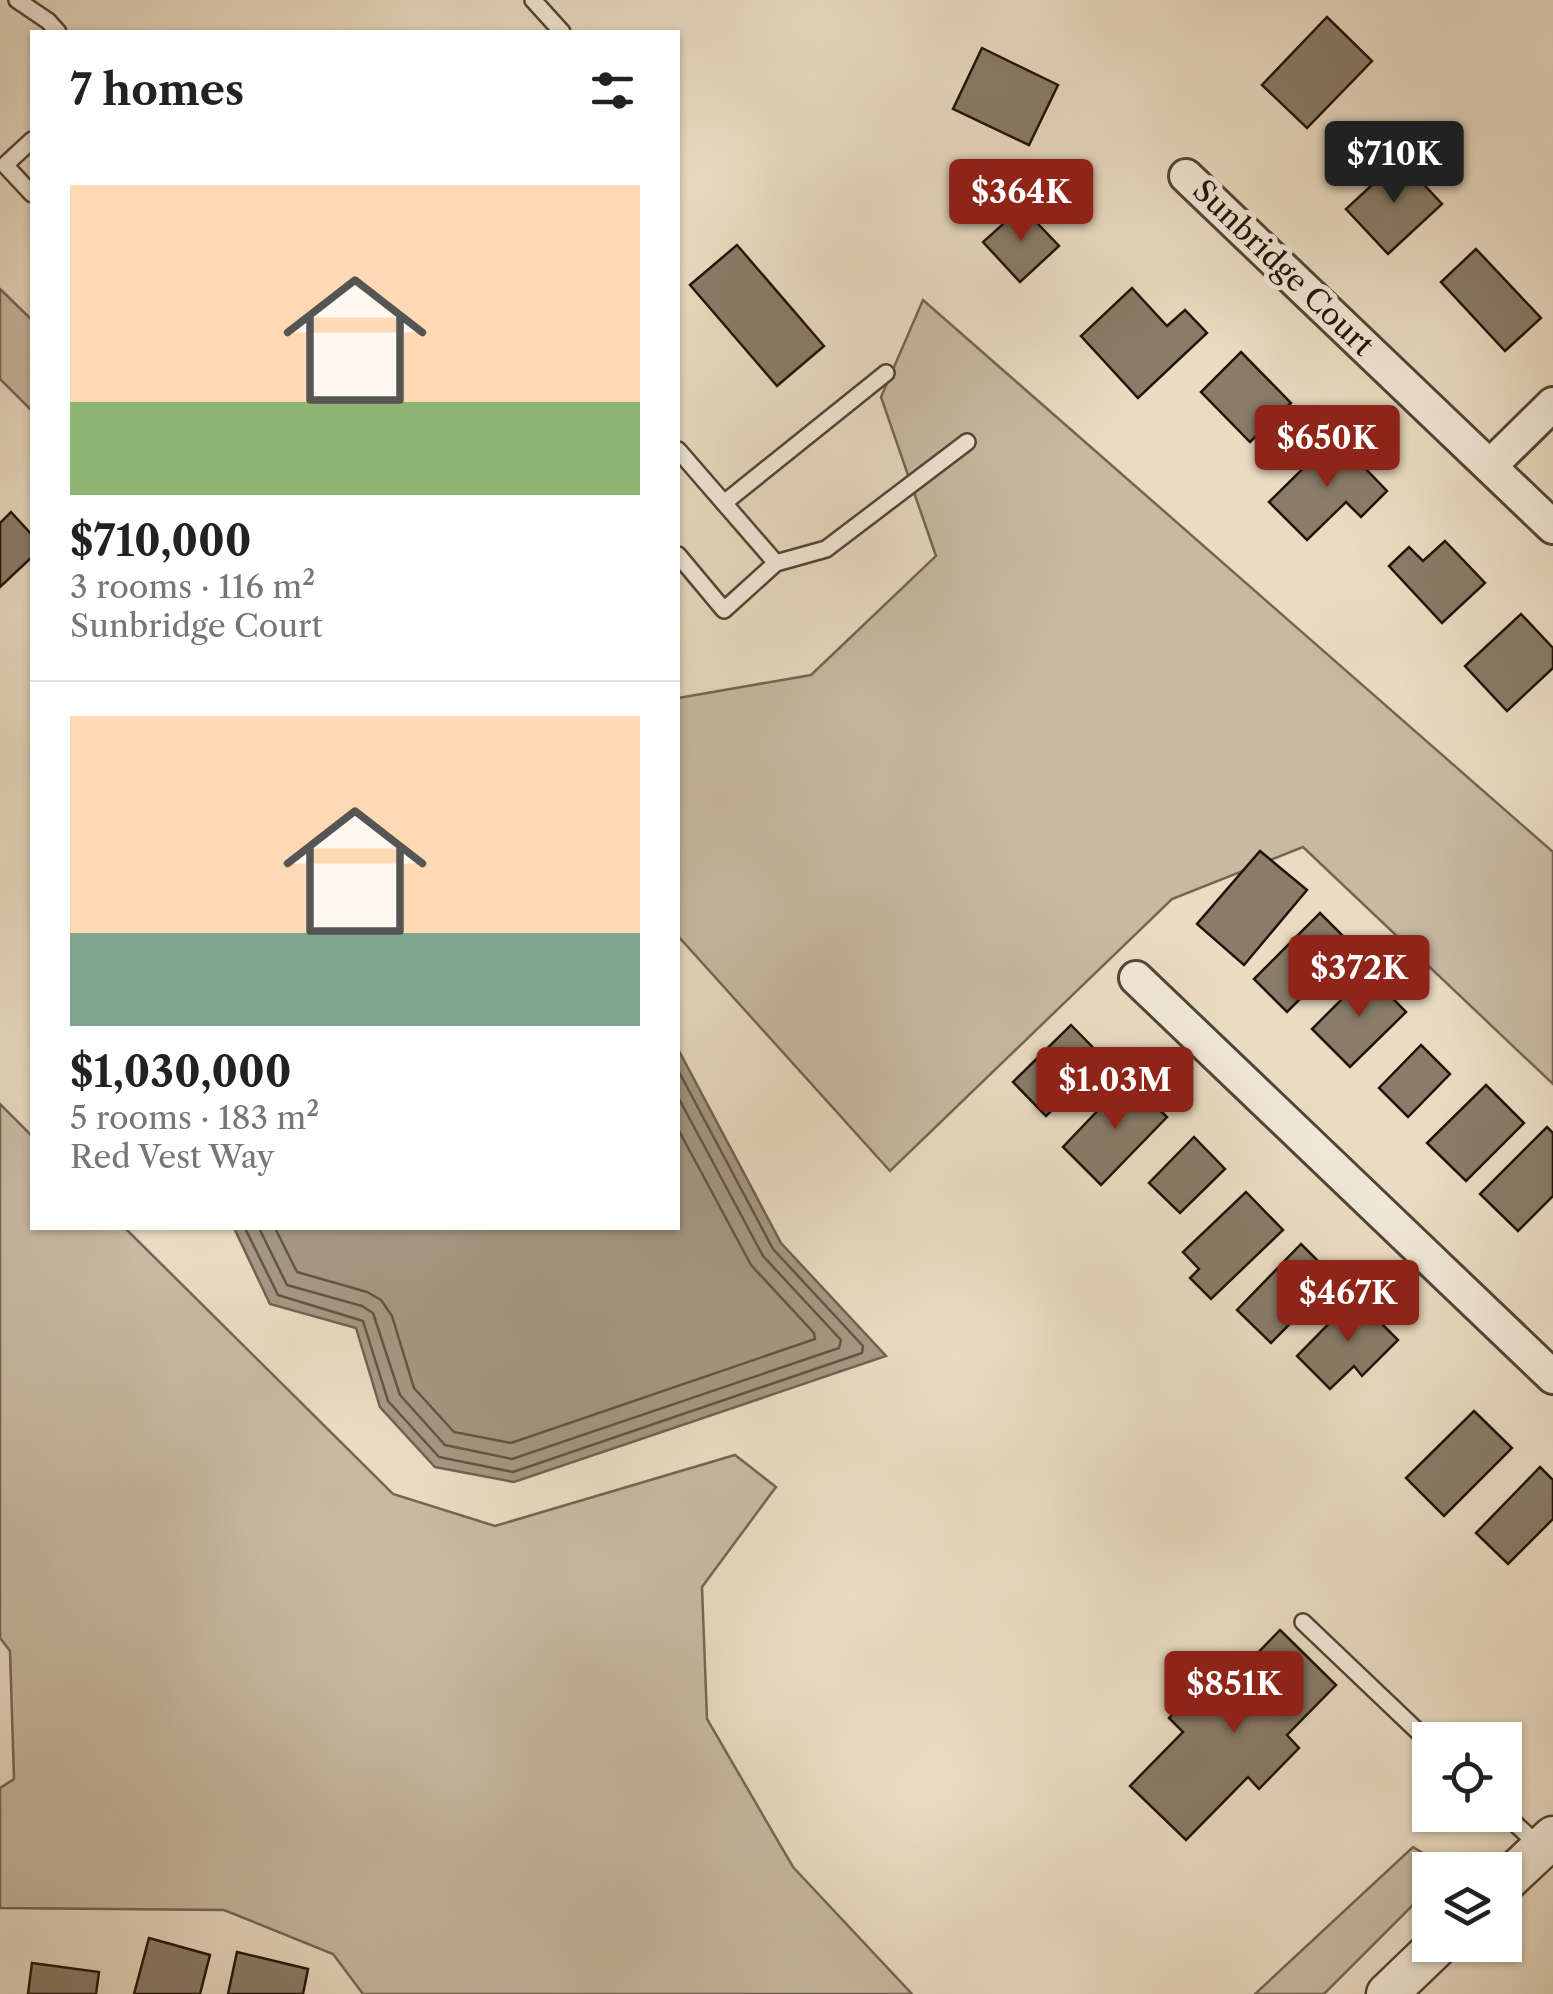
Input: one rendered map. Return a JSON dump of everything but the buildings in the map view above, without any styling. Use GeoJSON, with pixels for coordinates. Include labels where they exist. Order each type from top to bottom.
{"type":"FeatureCollection","features":[{"type":"Feature","properties":{"kind":"street","name":"Sunbridge Court"},"geometry":{"type":"LineString","coordinates":[[1186,176],[1553,527]]}},
{"type":"Feature","properties":{"kind":"street"},"geometry":{"type":"LineString","coordinates":[[1490,466],[1553,404]]}},
{"type":"Feature","properties":{"kind":"street"},"geometry":{"type":"LineString","coordinates":[[1136,978],[1553,1378]]}},
{"type":"Feature","properties":{"kind":"street"},"geometry":{"type":"LineString","coordinates":[[1522,1866],[1547,1842]]}},
{"type":"Feature","properties":{"kind":"street"},"geometry":{"type":"LineString","coordinates":[[1386,1994],[1420,1962]]}},
{"type":"Feature","properties":{"kind":"lane"},"geometry":{"type":"LineString","coordinates":[[17,0],[56,30]]}},
{"type":"Feature","properties":{"kind":"lane"},"geometry":{"type":"LineString","coordinates":[[533,0],[560,30]]}},
{"type":"Feature","properties":{"kind":"lane"},"geometry":{"type":"LineString","coordinates":[[30,142],[6,166],[30,192]]}},
{"type":"Feature","properties":{"kind":"lane"},"geometry":{"type":"LineString","coordinates":[[724,503],[886,373]]}},
{"type":"Feature","properties":{"kind":"lane"},"geometry":{"type":"LineString","coordinates":[[680,556],[724,610],[776,563],[826,549],[967,442]]}},
{"type":"Feature","properties":{"kind":"lane"},"geometry":{"type":"LineString","coordinates":[[680,452],[776,563]]}},
{"type":"Feature","properties":{"kind":"lane"},"geometry":{"type":"LineString","coordinates":[[1303,1622],[1412,1725]]}},
{"type":"Feature","properties":{"kind":"lane"},"geometry":{"type":"LineString","coordinates":[[1522,1825],[1547,1842]]}},
{"type":"Feature","properties":{"kind":"shaded area"},"geometry":{"type":"Polygon","coordinates":[[[0,289],[30,318],[30,409],[0,379],[0,289]]]}},
{"type":"Feature","properties":{"kind":"shaded area"},"geometry":{"type":"Polygon","coordinates":[[[923,300],[1553,852],[1553,1084],[1303,847],[1172,899],[890,1171],[680,938],[680,698],[811,675],[936,556],[881,397],[923,300]]]}},
{"type":"Feature","properties":{"kind":"shaded area"},"geometry":{"type":"Polygon","coordinates":[[[0,1104],[30,1134],[30,1230],[127,1230],[393,1494],[495,1526],[735,1455],[776,1487],[702,1587],[707,1719],[793,1867],[912,1994],[363,1994],[333,1954],[224,1910],[0,1908],[0,1788],[14,1779],[10,1651],[0,1638],[0,1104]]]}},
{"type":"Feature","properties":{"kind":"shaded area"},"geometry":{"type":"Polygon","coordinates":[[[1413,1847],[1421,1852],[1412,1852],[1412,1906],[1324,1994],[1255,1994],[1413,1847]]]}},
{"type":"Feature","properties":{"kind":"water"},"geometry":{"type":"Polygon","coordinates":[[[680,1053],[781,1243],[886,1356],[514,1482],[435,1467],[380,1407],[356,1328],[270,1304],[235,1230],[680,1230],[680,1053]]]}}]}
